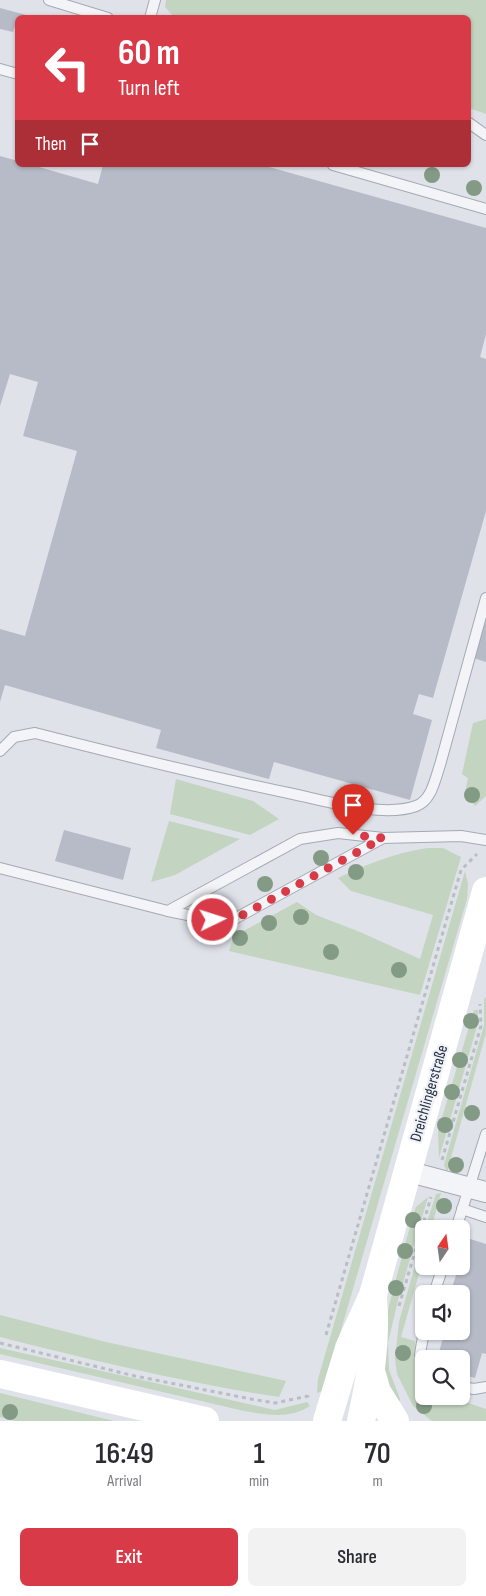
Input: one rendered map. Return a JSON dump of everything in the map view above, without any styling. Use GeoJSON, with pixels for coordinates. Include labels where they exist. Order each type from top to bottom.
{"type":"FeatureCollection","features":[{"type":"Feature","properties":{"kind":"street","name":"Dreichlingerstraße"},"geometry":{"type":"LineString","coordinates":[[327,1421],[349,1348],[373,1295],[406,1171],[486,890]]}},
{"type":"Feature","properties":{"kind":"street"},"geometry":{"type":"LineString","coordinates":[[406,1171],[478,1190]]}},
{"type":"Feature","properties":{"kind":"street","name":"Dreichlingerstraße"},"geometry":{"type":"LineString","coordinates":[[361,1421],[371,1370],[375,1321],[373,1295]]}},
{"type":"Feature","properties":{"kind":"street"},"geometry":{"type":"LineString","coordinates":[[371,1370],[377,1392],[395,1421]]}},
{"type":"Feature","properties":{"kind":"street"},"geometry":{"type":"LineString","coordinates":[[0,1374],[205,1421]]}},
{"type":"Feature","properties":{"kind":"lane"},"geometry":{"type":"LineString","coordinates":[[48,0],[98,15]]}},
{"type":"Feature","properties":{"kind":"lane"},"geometry":{"type":"LineString","coordinates":[[151,15],[155,0]]}},
{"type":"Feature","properties":{"kind":"lane"},"geometry":{"type":"LineString","coordinates":[[0,69],[15,73]]}},
{"type":"Feature","properties":{"kind":"lane"},"geometry":{"type":"LineString","coordinates":[[471,124],[486,135]]}},
{"type":"Feature","properties":{"kind":"lane"},"geometry":{"type":"LineString","coordinates":[[340,167],[486,209]]}},
{"type":"Feature","properties":{"kind":"lane"},"geometry":{"type":"LineString","coordinates":[[0,751],[14,737],[35,733],[178,770],[328,801],[383,810],[417,806],[425,800],[431,791],[440,765],[486,598]]}},
{"type":"Feature","properties":{"kind":"lane"},"geometry":{"type":"LineString","coordinates":[[168,910],[300,839],[338,833],[383,838],[431,836],[486,840]]}},
{"type":"Feature","properties":{"kind":"lane"},"geometry":{"type":"LineString","coordinates":[[0,868],[228,923],[383,838]]}},
{"type":"Feature","properties":{"kind":"lane"},"geometry":{"type":"LineString","coordinates":[[459,1220],[462,1209],[478,1190],[486,1134]]}},
{"type":"Feature","properties":{"kind":"lane"},"geometry":{"type":"LineString","coordinates":[[462,1209],[486,1216]]}},
{"type":"Feature","properties":{"kind":"lane"},"geometry":{"type":"LineString","coordinates":[[470,1388],[486,1388]]}},
{"type":"Feature","properties":{"kind":"path"},"geometry":{"type":"LineString","coordinates":[[325,1338],[461,870],[482,851]]}},
{"type":"Feature","properties":{"kind":"path"},"geometry":{"type":"LineString","coordinates":[[0,1343],[135,1376],[267,1402],[298,1400],[308,1396],[311,1386]]}},
{"type":"Feature","properties":{"kind":"green space"},"geometry":{"type":"Polygon","coordinates":[[[166,0],[486,0],[486,114],[471,109],[471,15],[172,15],[165,7],[166,0]]]}},
{"type":"Feature","properties":{"kind":"green space"},"geometry":{"type":"Polygon","coordinates":[[[486,719],[486,796],[475,806],[465,793],[468,778],[462,774],[473,723],[486,719]]]}},
{"type":"Feature","properties":{"kind":"green space"},"geometry":{"type":"Polygon","coordinates":[[[176,779],[253,801],[279,819],[250,835],[170,814],[176,779]]]}},
{"type":"Feature","properties":{"kind":"green space"},"geometry":{"type":"Polygon","coordinates":[[[169,821],[240,839],[175,875],[151,882],[169,821]]]}},
{"type":"Feature","properties":{"kind":"green space"},"geometry":{"type":"Polygon","coordinates":[[[427,848],[443,848],[461,857],[420,995],[229,951],[234,936],[297,902],[316,915],[420,959],[433,915],[351,891],[338,878],[381,860],[427,848]]]}},
{"type":"Feature","properties":{"kind":"green space"},"geometry":{"type":"Polygon","coordinates":[[[465,871],[468,884],[467,899],[331,1364],[322,1391],[317,1393],[318,1379],[465,871]]]}},
{"type":"Feature","properties":{"kind":"green space"},"geometry":{"type":"Polygon","coordinates":[[[486,997],[486,1033],[447,1172],[444,1165],[484,1025],[484,999],[486,997]]]}},
{"type":"Feature","properties":{"kind":"green space"},"geometry":{"type":"Polygon","coordinates":[[[474,1010],[478,1010],[478,1023],[439,1158],[438,1131],[474,1010]]]}},
{"type":"Feature","properties":{"kind":"green space"},"geometry":{"type":"Polygon","coordinates":[[[441,1193],[434,1220],[428,1220],[436,1194],[441,1193]]]}},
{"type":"Feature","properties":{"kind":"green space"},"geometry":{"type":"Polygon","coordinates":[[[428,1197],[421,1220],[415,1220],[415,1242],[388,1343],[389,1370],[400,1399],[398,1405],[384,1387],[382,1332],[416,1207],[428,1197]]]}},
{"type":"Feature","properties":{"kind":"green space"},"geometry":{"type":"Polygon","coordinates":[[[415,1266],[415,1275],[419,1275],[401,1337],[415,1341],[415,1405],[470,1404],[486,1409],[486,1421],[432,1421],[413,1406],[397,1374],[395,1359],[399,1322],[415,1266]]]}},
{"type":"Feature","properties":{"kind":"green space"},"geometry":{"type":"Polygon","coordinates":[[[0,1315],[106,1342],[286,1381],[279,1397],[174,1378],[104,1362],[0,1337],[0,1315]]]}},
{"type":"Feature","properties":{"kind":"green space"},"geometry":{"type":"Polygon","coordinates":[[[0,1348],[275,1410],[307,1402],[310,1406],[294,1413],[278,1415],[244,1411],[0,1354],[0,1348]]]}},
{"type":"Feature","properties":{"kind":"green space"},"geometry":{"type":"Polygon","coordinates":[[[0,1393],[114,1421],[15,1421],[0,1417],[0,1393]]]}},
{"type":"Feature","properties":{"kind":"building"},"geometry":{"type":"Polygon","coordinates":[[[0,8],[26,15],[15,15],[13,32],[0,29],[0,8]]]}},
{"type":"Feature","properties":{"kind":"building"},"geometry":{"type":"Polygon","coordinates":[[[0,156],[15,160],[15,167],[39,167],[98,184],[102,167],[269,167],[486,228],[486,334],[480,357],[486,359],[486,511],[433,698],[419,694],[413,714],[432,720],[410,800],[274,762],[269,779],[156,748],[161,730],[5,685],[0,702],[0,629],[25,636],[77,451],[23,436],[38,382],[10,374],[0,406],[0,156]]]}},
{"type":"Feature","properties":{"kind":"building"},"geometry":{"type":"Polygon","coordinates":[[[486,612],[486,662],[470,657],[486,612]]]}},
{"type":"Feature","properties":{"kind":"building"},"geometry":{"type":"Polygon","coordinates":[[[64,830],[131,848],[123,880],[55,861],[64,830]]]}},
{"type":"Feature","properties":{"kind":"building"},"geometry":{"type":"Polygon","coordinates":[[[470,1239],[486,1244],[486,1354],[482,1353],[475,1378],[470,1377],[470,1350],[440,1350],[442,1340],[470,1340],[470,1285],[453,1285],[456,1275],[470,1275],[470,1239]]]}},
{"type":"Feature","properties":{"kind":"route"},"geometry":{"type":"LineString","coordinates":[[213,920],[228,923],[383,838],[353,835]]}}]}
